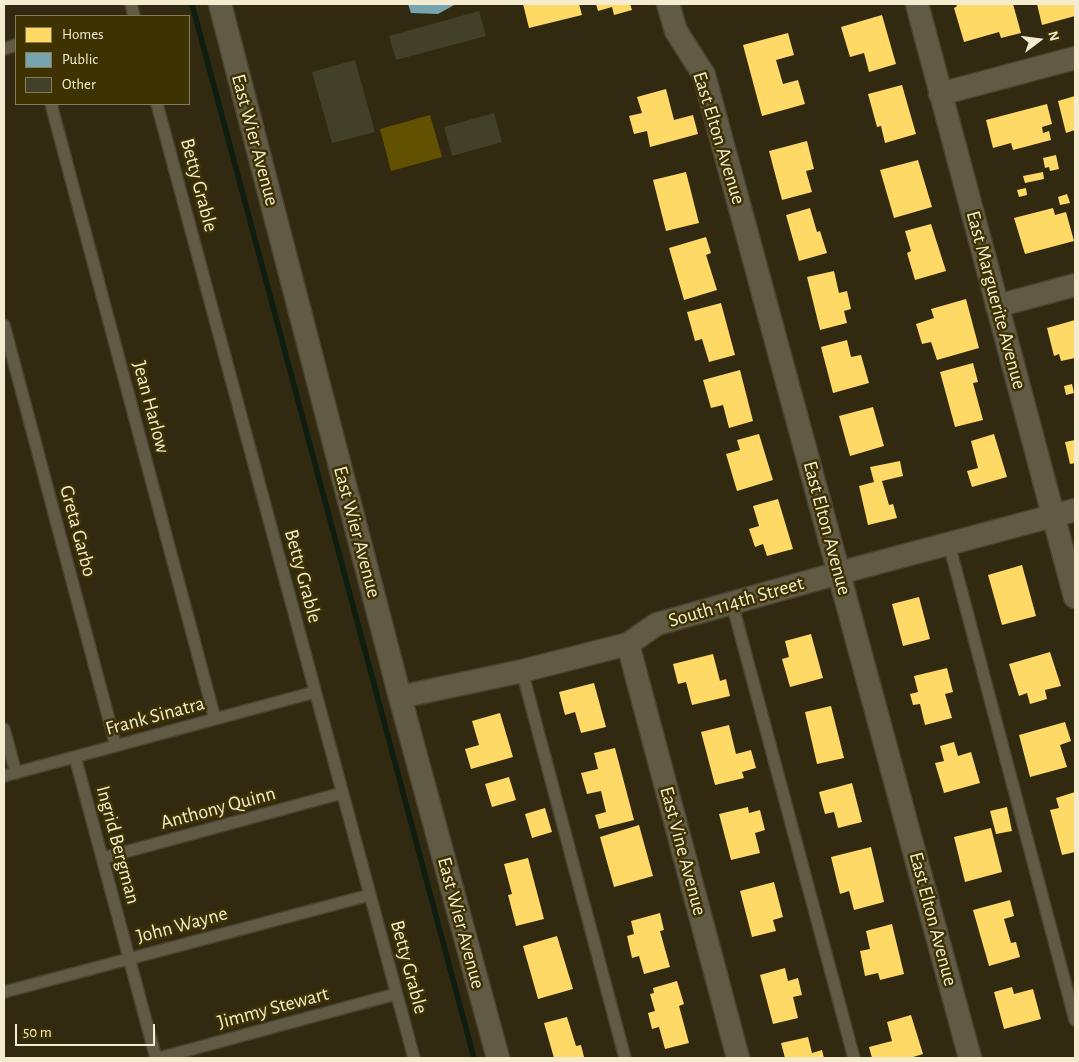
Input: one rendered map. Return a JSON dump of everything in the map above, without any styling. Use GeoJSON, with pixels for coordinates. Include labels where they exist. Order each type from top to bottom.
{"type":"FeatureCollection","features":[{"type":"Feature","properties":{"kind":"street","name":"East Wier Avenue"},"geometry":{"type":"LineString","coordinates":[[220,4],[400,697],[498,1058]]}},
{"type":"Feature","properties":{"kind":"street","name":"East Elton Avenue"},"geometry":{"type":"LineString","coordinates":[[668,4],[676,32],[704,76],[970,1058]]}},
{"type":"Feature","properties":{"kind":"street","name":"East Marguerite Avenue"},"geometry":{"type":"LineString","coordinates":[[917,4],[1075,596]]}},
{"type":"Feature","properties":{"kind":"street"},"geometry":{"type":"LineString","coordinates":[[940,94],[1075,58]]}},
{"type":"Feature","properties":{"kind":"street"},"geometry":{"type":"LineString","coordinates":[[997,306],[1075,285]]}},
{"type":"Feature","properties":{"kind":"street","name":"South 114th Street"},"geometry":{"type":"LineString","coordinates":[[400,697],[522,671],[628,644],[657,624],[1075,510]]}},
{"type":"Feature","properties":{"kind":"street","name":"East Vine Avenue"},"geometry":{"type":"LineString","coordinates":[[628,644],[738,1058]]}},
{"type":"Feature","properties":{"kind":"lane","name":"Jean Harlow"},"geometry":{"type":"LineString","coordinates":[[51,105],[215,719]]}},
{"type":"Feature","properties":{"kind":"lane","name":"Betty Grable"},"geometry":{"type":"LineString","coordinates":[[158,105],[414,1058]]}},
{"type":"Feature","properties":{"kind":"lane","name":"Greta Garbo"},"geometry":{"type":"LineString","coordinates":[[4,325],[116,746]]}},
{"type":"Feature","properties":{"kind":"lane"},"geometry":{"type":"LineString","coordinates":[[949,544],[1075,1020]]}},
{"type":"Feature","properties":{"kind":"lane"},"geometry":{"type":"LineString","coordinates":[[732,603],[854,1058]]}},
{"type":"Feature","properties":{"kind":"lane"},"geometry":{"type":"LineString","coordinates":[[522,671],[624,1058]]}},
{"type":"Feature","properties":{"kind":"lane","name":"Frank Sinatra"},"geometry":{"type":"LineString","coordinates":[[4,776],[315,692]]}},
{"type":"Feature","properties":{"kind":"lane"},"geometry":{"type":"LineString","coordinates":[[4,729],[16,773]]}},
{"type":"Feature","properties":{"kind":"lane","name":"Ingrid Bergman"},"geometry":{"type":"LineString","coordinates":[[76,757],[157,1058]]}},
{"type":"Feature","properties":{"kind":"lane","name":"Anthony Quinn"},"geometry":{"type":"LineString","coordinates":[[103,858],[342,793]]}},
{"type":"Feature","properties":{"kind":"lane","name":"John Wayne"},"geometry":{"type":"LineString","coordinates":[[4,992],[370,895]]}},
{"type":"Feature","properties":{"kind":"lane","name":"Jimmy Stewart"},"geometry":{"type":"LineString","coordinates":[[157,1058],[396,994]]}},
{"type":"Feature","properties":{"kind":"shaded area"},"geometry":{"type":"Polygon","coordinates":[[[430,115],[442,157],[391,171],[380,129],[430,115]]]}},
{"type":"Feature","properties":{"kind":"building: Homes"},"geometry":{"type":"Polygon","coordinates":[[[523,4],[579,4],[582,15],[529,28],[523,4]]]}},
{"type":"Feature","properties":{"kind":"building: Homes"},"geometry":{"type":"Polygon","coordinates":[[[596,4],[630,4],[632,10],[614,15],[612,7],[598,11],[596,4]]]}},
{"type":"Feature","properties":{"kind":"building: Homes"},"geometry":{"type":"Polygon","coordinates":[[[956,4],[1013,4],[1021,33],[1001,38],[999,32],[964,42],[954,8],[957,6],[956,4]]]}},
{"type":"Feature","properties":{"kind":"building: Homes"},"geometry":{"type":"Polygon","coordinates":[[[1037,4],[1075,4],[1075,16],[1042,25],[1037,4]]]}},
{"type":"Feature","properties":{"kind":"building: Homes"},"geometry":{"type":"Polygon","coordinates":[[[882,15],[896,64],[869,72],[864,53],[850,57],[841,27],[882,15]]]}},
{"type":"Feature","properties":{"kind":"building: Homes"},"geometry":{"type":"Polygon","coordinates":[[[788,33],[794,55],[776,60],[783,84],[798,80],[805,104],[762,116],[743,45],[788,33]]]}},
{"type":"Feature","properties":{"kind":"building: Homes"},"geometry":{"type":"Polygon","coordinates":[[[902,85],[916,134],[885,143],[881,126],[877,127],[868,94],[902,85]]]}},
{"type":"Feature","properties":{"kind":"building: Homes"},"geometry":{"type":"Polygon","coordinates":[[[666,89],[674,120],[693,115],[698,134],[650,147],[647,131],[634,134],[629,116],[642,113],[637,97],[666,89]]]}},
{"type":"Feature","properties":{"kind":"building: Homes"},"geometry":{"type":"Polygon","coordinates":[[[1075,96],[1075,130],[1066,133],[1058,101],[1075,96]]]}},
{"type":"Feature","properties":{"kind":"building: Homes"},"geometry":{"type":"Polygon","coordinates":[[[1047,104],[1052,124],[1042,127],[1043,133],[1049,131],[1051,140],[1013,150],[1011,143],[993,148],[986,120],[1047,104]]]}},
{"type":"Feature","properties":{"kind":"building: Homes"},"geometry":{"type":"Polygon","coordinates":[[[807,141],[814,169],[806,171],[812,192],[782,200],[769,151],[807,141]]]}},
{"type":"Feature","properties":{"kind":"building: Homes"},"geometry":{"type":"Polygon","coordinates":[[[1056,155],[1059,169],[1050,171],[1049,167],[1045,168],[1043,158],[1056,155]]]}},
{"type":"Feature","properties":{"kind":"building: Homes"},"geometry":{"type":"Polygon","coordinates":[[[918,160],[932,207],[894,218],[880,170],[918,160]]]}},
{"type":"Feature","properties":{"kind":"building: Homes"},"geometry":{"type":"Polygon","coordinates":[[[686,172],[699,223],[666,231],[653,180],[686,172]]]}},
{"type":"Feature","properties":{"kind":"building: Homes"},"geometry":{"type":"Polygon","coordinates":[[[1043,172],[1044,179],[1025,183],[1023,176],[1043,172]]]}},
{"type":"Feature","properties":{"kind":"building: Homes"},"geometry":{"type":"Polygon","coordinates":[[[1026,188],[1027,195],[1019,197],[1017,190],[1026,188]]]}},
{"type":"Feature","properties":{"kind":"building: Homes"},"geometry":{"type":"Polygon","coordinates":[[[1067,194],[1070,203],[1060,205],[1058,197],[1067,194]]]}},
{"type":"Feature","properties":{"kind":"building: Homes"},"geometry":{"type":"Polygon","coordinates":[[[810,208],[817,232],[820,231],[827,253],[799,261],[786,215],[810,208]]]}},
{"type":"Feature","properties":{"kind":"building: Homes"},"geometry":{"type":"Polygon","coordinates":[[[1053,208],[1055,215],[1066,212],[1074,241],[1025,254],[1014,218],[1053,208]]]}},
{"type":"Feature","properties":{"kind":"building: Homes"},"geometry":{"type":"Polygon","coordinates":[[[931,224],[946,271],[915,280],[907,253],[911,251],[905,231],[931,224]]]}},
{"type":"Feature","properties":{"kind":"building: Homes"},"geometry":{"type":"Polygon","coordinates":[[[706,237],[711,253],[706,255],[717,290],[684,300],[669,248],[706,237]]]}},
{"type":"Feature","properties":{"kind":"building: Homes"},"geometry":{"type":"Polygon","coordinates":[[[834,271],[839,293],[847,291],[851,309],[844,311],[847,323],[820,330],[807,277],[834,271]]]}},
{"type":"Feature","properties":{"kind":"building: Homes"},"geometry":{"type":"Polygon","coordinates":[[[966,299],[979,348],[937,360],[931,342],[922,344],[916,324],[934,318],[931,309],[966,299]]]}},
{"type":"Feature","properties":{"kind":"building: Homes"},"geometry":{"type":"Polygon","coordinates":[[[721,303],[735,355],[709,362],[702,339],[695,341],[687,312],[721,303]]]}},
{"type":"Feature","properties":{"kind":"building: Homes"},"geometry":{"type":"Polygon","coordinates":[[[1075,320],[1075,358],[1061,361],[1059,354],[1054,356],[1047,328],[1075,320]]]}},
{"type":"Feature","properties":{"kind":"building: Homes"},"geometry":{"type":"Polygon","coordinates":[[[847,340],[851,357],[861,355],[869,383],[833,393],[821,347],[847,340]]]}},
{"type":"Feature","properties":{"kind":"building: Homes"},"geometry":{"type":"Polygon","coordinates":[[[973,363],[978,382],[973,383],[983,420],[955,427],[940,372],[973,363]]]}},
{"type":"Feature","properties":{"kind":"building: Homes"},"geometry":{"type":"Polygon","coordinates":[[[740,370],[753,421],[729,428],[723,405],[711,408],[703,380],[740,370]]]}},
{"type":"Feature","properties":{"kind":"building: Homes"},"geometry":{"type":"Polygon","coordinates":[[[1072,384],[1074,393],[1066,395],[1064,386],[1072,384]]]}},
{"type":"Feature","properties":{"kind":"building: Homes"},"geometry":{"type":"Polygon","coordinates":[[[873,407],[884,446],[850,456],[839,416],[873,407]]]}},
{"type":"Feature","properties":{"kind":"building: Homes"},"geometry":{"type":"Polygon","coordinates":[[[759,434],[773,480],[737,491],[726,454],[740,450],[737,440],[759,434]]]}},
{"type":"Feature","properties":{"kind":"building: Homes"},"geometry":{"type":"Polygon","coordinates":[[[994,434],[1007,477],[972,487],[967,471],[978,468],[971,441],[994,434]]]}},
{"type":"Feature","properties":{"kind":"building: Homes"},"geometry":{"type":"Polygon","coordinates":[[[1075,440],[1075,463],[1070,464],[1065,442],[1075,440]]]}},
{"type":"Feature","properties":{"kind":"building: Homes"},"geometry":{"type":"Polygon","coordinates":[[[900,461],[903,476],[882,481],[889,505],[893,504],[897,518],[868,525],[859,486],[874,482],[870,467],[900,461]]]}},
{"type":"Feature","properties":{"kind":"building: Homes"},"geometry":{"type":"Polygon","coordinates":[[[778,499],[793,549],[767,556],[763,544],[755,547],[749,529],[759,526],[753,506],[778,499]]]}},
{"type":"Feature","properties":{"kind":"building: Homes"},"geometry":{"type":"Polygon","coordinates":[[[1022,565],[1036,616],[1002,625],[988,575],[1022,565]]]}},
{"type":"Feature","properties":{"kind":"building: Homes"},"geometry":{"type":"Polygon","coordinates":[[[919,597],[930,639],[903,646],[892,604],[919,597]]]}},
{"type":"Feature","properties":{"kind":"building: Homes"},"geometry":{"type":"Polygon","coordinates":[[[811,634],[823,678],[790,687],[782,659],[789,657],[785,641],[811,634]]]}},
{"type":"Feature","properties":{"kind":"building: Homes"},"geometry":{"type":"Polygon","coordinates":[[[1050,652],[1061,686],[1045,690],[1047,699],[1030,704],[1027,693],[1019,696],[1009,664],[1050,652]]]}},
{"type":"Feature","properties":{"kind":"building: Homes"},"geometry":{"type":"Polygon","coordinates":[[[713,654],[720,681],[726,679],[730,696],[692,705],[686,682],[678,684],[673,664],[713,654]]]}},
{"type":"Feature","properties":{"kind":"building: Homes"},"geometry":{"type":"Polygon","coordinates":[[[947,668],[953,692],[945,694],[952,718],[925,725],[920,704],[913,705],[910,694],[918,692],[914,676],[947,668]]]}},
{"type":"Feature","properties":{"kind":"building: Homes"},"geometry":{"type":"Polygon","coordinates":[[[594,683],[606,727],[581,733],[575,712],[565,715],[559,692],[594,683]]]}},
{"type":"Feature","properties":{"kind":"building: Homes"},"geometry":{"type":"Polygon","coordinates":[[[831,706],[844,758],[817,764],[805,712],[831,706]]]}},
{"type":"Feature","properties":{"kind":"building: Homes"},"geometry":{"type":"Polygon","coordinates":[[[500,713],[513,757],[471,769],[465,749],[479,745],[472,721],[500,713]]]}},
{"type":"Feature","properties":{"kind":"building: Homes"},"geometry":{"type":"Polygon","coordinates":[[[1065,722],[1071,741],[1060,745],[1067,767],[1030,777],[1019,735],[1065,722]]]}},
{"type":"Feature","properties":{"kind":"building: Homes"},"geometry":{"type":"Polygon","coordinates":[[[729,725],[736,754],[751,750],[756,768],[742,772],[744,778],[715,785],[701,732],[729,725]]]}},
{"type":"Feature","properties":{"kind":"building: Homes"},"geometry":{"type":"Polygon","coordinates":[[[954,742],[958,756],[971,752],[980,783],[944,793],[935,763],[944,761],[940,746],[954,742]]]}},
{"type":"Feature","properties":{"kind":"building: Homes"},"geometry":{"type":"Polygon","coordinates":[[[615,748],[634,820],[599,829],[595,815],[606,812],[601,791],[587,794],[581,773],[598,769],[594,753],[615,748]]]}},
{"type":"Feature","properties":{"kind":"building: Homes"},"geometry":{"type":"Polygon","coordinates":[[[509,777],[516,800],[492,807],[485,784],[509,777]]]}},
{"type":"Feature","properties":{"kind":"building: Homes"},"geometry":{"type":"Polygon","coordinates":[[[852,783],[862,822],[838,828],[834,812],[825,814],[819,792],[852,783]]]}},
{"type":"Feature","properties":{"kind":"building: Homes"},"geometry":{"type":"Polygon","coordinates":[[[1075,792],[1075,852],[1062,855],[1050,810],[1059,808],[1056,798],[1075,792]]]}},
{"type":"Feature","properties":{"kind":"building: Homes"},"geometry":{"type":"Polygon","coordinates":[[[748,807],[749,813],[760,810],[765,830],[755,833],[760,853],[731,860],[719,814],[748,807]]]}},
{"type":"Feature","properties":{"kind":"building: Homes"},"geometry":{"type":"Polygon","coordinates":[[[1007,807],[1012,831],[996,834],[990,811],[1007,807]]]}},
{"type":"Feature","properties":{"kind":"building: Homes"},"geometry":{"type":"Polygon","coordinates":[[[545,808],[552,832],[532,838],[525,814],[545,808]]]}},
{"type":"Feature","properties":{"kind":"building: Homes"},"geometry":{"type":"Polygon","coordinates":[[[639,825],[653,876],[614,887],[600,837],[639,825]]]}},
{"type":"Feature","properties":{"kind":"building: Homes"},"geometry":{"type":"Polygon","coordinates":[[[991,828],[1002,872],[965,882],[954,837],[991,828]]]}},
{"type":"Feature","properties":{"kind":"building: Homes"},"geometry":{"type":"Polygon","coordinates":[[[871,847],[884,902],[854,910],[849,891],[840,894],[831,857],[871,847]]]}},
{"type":"Feature","properties":{"kind":"building: Homes"},"geometry":{"type":"Polygon","coordinates":[[[528,858],[544,919],[516,926],[508,895],[512,894],[504,864],[528,858]]]}},
{"type":"Feature","properties":{"kind":"building: Homes"},"geometry":{"type":"Polygon","coordinates":[[[774,882],[783,917],[773,920],[776,931],[752,937],[740,891],[774,882]]]}},
{"type":"Feature","properties":{"kind":"building: Homes"},"geometry":{"type":"Polygon","coordinates":[[[1010,900],[1014,916],[1004,919],[1011,943],[1016,942],[1020,957],[989,966],[973,910],[1010,900]]]}},
{"type":"Feature","properties":{"kind":"building: Homes"},"geometry":{"type":"Polygon","coordinates":[[[660,913],[664,930],[660,931],[670,967],[644,974],[639,956],[632,958],[627,936],[634,934],[631,921],[660,913]]]}},
{"type":"Feature","properties":{"kind":"building: Homes"},"geometry":{"type":"Polygon","coordinates":[[[892,924],[904,974],[880,980],[878,973],[865,976],[860,951],[870,949],[866,931],[892,924]]]}},
{"type":"Feature","properties":{"kind":"building: Homes"},"geometry":{"type":"Polygon","coordinates":[[[557,936],[573,989],[538,999],[523,946],[557,936]]]}},
{"type":"Feature","properties":{"kind":"building: Homes"},"geometry":{"type":"Polygon","coordinates":[[[785,968],[788,981],[798,978],[802,995],[793,997],[798,1018],[773,1024],[760,975],[785,968]]]}},
{"type":"Feature","properties":{"kind":"building: Homes"},"geometry":{"type":"Polygon","coordinates":[[[677,981],[684,1004],[679,1006],[689,1043],[665,1049],[659,1027],[652,1029],[648,1013],[655,1011],[650,994],[654,993],[653,988],[677,981]]]}},
{"type":"Feature","properties":{"kind":"building: Homes"},"geometry":{"type":"Polygon","coordinates":[[[1012,987],[1014,994],[1033,989],[1041,1019],[1004,1029],[994,992],[1012,987]]]}},
{"type":"Feature","properties":{"kind":"building: Homes"},"geometry":{"type":"Polygon","coordinates":[[[911,1015],[923,1054],[910,1058],[872,1058],[869,1047],[892,1041],[887,1022],[911,1015]]]}},
{"type":"Feature","properties":{"kind":"building: Homes"},"geometry":{"type":"Polygon","coordinates":[[[567,1017],[576,1046],[581,1045],[584,1057],[554,1058],[544,1023],[567,1017]]]}},
{"type":"Feature","properties":{"kind":"building: Homes"},"geometry":{"type":"Polygon","coordinates":[[[808,1037],[812,1053],[822,1050],[824,1058],[785,1058],[781,1043],[808,1037]]]}},
{"type":"Feature","properties":{"kind":"building: Public"},"geometry":{"type":"Polygon","coordinates":[[[408,4],[456,4],[438,14],[411,13],[408,4]]]}},
{"type":"Feature","properties":{"kind":"building: Other"},"geometry":{"type":"Polygon","coordinates":[[[479,11],[486,36],[396,60],[389,36],[479,11]]]}},
{"type":"Feature","properties":{"kind":"building: Other"},"geometry":{"type":"Polygon","coordinates":[[[355,60],[375,132],[332,143],[312,72],[355,60]]]}},
{"type":"Feature","properties":{"kind":"building: Other"},"geometry":{"type":"Polygon","coordinates":[[[494,113],[502,142],[452,156],[444,127],[494,113]]]}},
{"type":"Feature","properties":{"kind":"waterway"},"geometry":{"type":"LineString","coordinates":[[192,4],[474,1058]]}}]}
